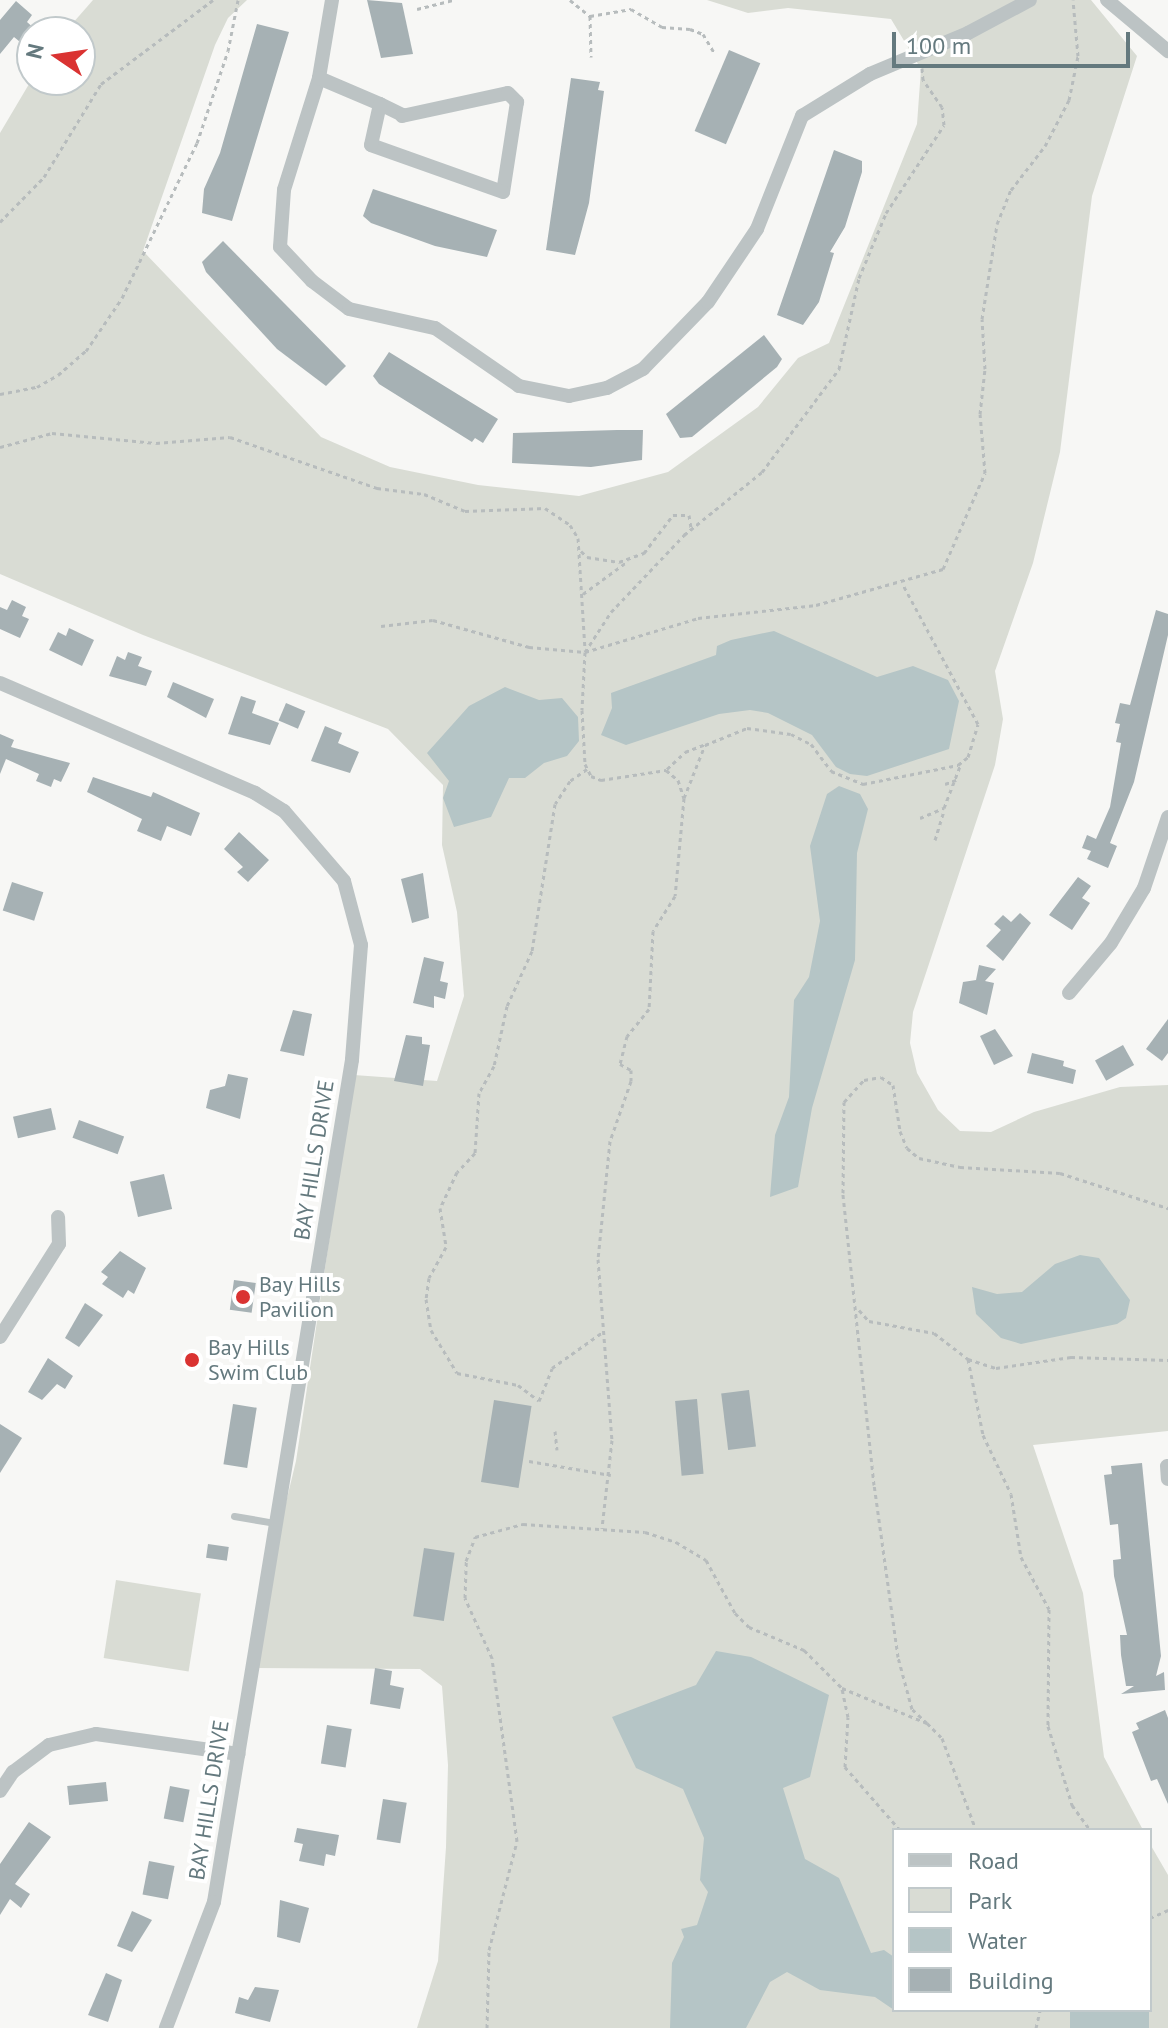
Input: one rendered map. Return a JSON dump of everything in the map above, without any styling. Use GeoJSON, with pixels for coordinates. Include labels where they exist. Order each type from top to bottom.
{"type":"FeatureCollection","features":[{"type":"Feature","properties":{"kind":"street"},"geometry":{"type":"LineString","coordinates":[[332,0],[319,78],[284,190],[280,247],[312,281],[349,309],[435,328],[519,386],[569,396],[607,388],[643,369],[708,302],[757,229],[802,116],[870,74],[968,33],[1030,0]]}},
{"type":"Feature","properties":{"kind":"street"},"geometry":{"type":"LineString","coordinates":[[1107,0],[1168,51]]}},
{"type":"Feature","properties":{"kind":"street"},"geometry":{"type":"LineString","coordinates":[[319,78],[380,104],[402,116],[457,109],[508,93],[517,102],[503,192],[371,145],[380,104]]}},
{"type":"Feature","properties":{"kind":"street","name":"BAY HILLS DRIVE"},"geometry":{"type":"LineString","coordinates":[[0,683],[255,793],[309,836],[344,881],[361,945],[362,989],[214,1902],[166,2028]]}},
{"type":"Feature","properties":{"kind":"street"},"geometry":{"type":"LineString","coordinates":[[1069,993],[1111,943],[1144,888],[1168,817]]}},
{"type":"Feature","properties":{"kind":"street"},"geometry":{"type":"LineString","coordinates":[[0,1337],[59,1244],[58,1217]]}},
{"type":"Feature","properties":{"kind":"street"},"geometry":{"type":"LineString","coordinates":[[0,1791],[13,1772],[49,1745],[96,1734],[239,1754]]}},
{"type":"Feature","properties":{"kind":"lane"},"geometry":{"type":"LineString","coordinates":[[234,1516],[275,1523]]}},
{"type":"Feature","properties":{"kind":"path"},"geometry":{"type":"LineString","coordinates":[[0,222],[44,177],[101,84],[213,0]]}},
{"type":"Feature","properties":{"kind":"path"},"geometry":{"type":"LineString","coordinates":[[0,394],[37,387],[58,375],[86,351],[122,298],[197,143],[228,51],[238,0]]}},
{"type":"Feature","properties":{"kind":"path"},"geometry":{"type":"LineString","coordinates":[[417,9],[453,0]]}},
{"type":"Feature","properties":{"kind":"path"},"geometry":{"type":"LineString","coordinates":[[570,0],[590,16],[631,9],[662,27],[703,34],[714,52]]}},
{"type":"Feature","properties":{"kind":"path"},"geometry":{"type":"LineString","coordinates":[[381,626],[433,620],[529,647],[585,652],[698,618],[816,605],[943,569],[985,473],[980,414],[985,369],[984,283],[1011,190],[1045,146],[1069,100],[1078,56],[1073,0]]}},
{"type":"Feature","properties":{"kind":"path"},"geometry":{"type":"LineString","coordinates":[[590,16],[591,57]]}},
{"type":"Feature","properties":{"kind":"path"},"geometry":{"type":"LineString","coordinates":[[585,652],[611,612],[684,535],[762,472],[839,369],[859,278],[886,213],[944,125],[942,107],[923,80],[915,53]]}},
{"type":"Feature","properties":{"kind":"path"},"geometry":{"type":"LineString","coordinates":[[0,447],[52,433],[156,443],[230,437],[377,488],[424,494],[465,511],[545,508],[575,531],[579,549],[585,652],[582,710],[587,769],[601,780],[666,770],[685,752],[736,731],[775,729],[811,744],[831,771],[870,784],[960,764]]}},
{"type":"Feature","properties":{"kind":"path"},"geometry":{"type":"LineString","coordinates":[[583,594],[629,559],[644,553],[671,517],[680,512],[693,522],[684,535]]}},
{"type":"Feature","properties":{"kind":"path"},"geometry":{"type":"LineString","coordinates":[[579,549],[587,557],[629,559]]}},
{"type":"Feature","properties":{"kind":"path"},"geometry":{"type":"LineString","coordinates":[[902,583],[978,724],[976,739],[960,764],[935,840]]}},
{"type":"Feature","properties":{"kind":"path"},"geometry":{"type":"LineString","coordinates":[[602,1528],[611,1475],[605,1331],[598,1259],[610,1141],[632,1074],[621,1059],[627,1036],[649,1009],[649,947],[658,917],[675,896],[684,798],[705,745]]}},
{"type":"Feature","properties":{"kind":"path"},"geometry":{"type":"LineString","coordinates":[[587,769],[570,781],[555,804],[532,951],[507,1006],[494,1066],[479,1093],[475,1153],[457,1172],[440,1208],[446,1247],[429,1278],[426,1299],[431,1330],[457,1373],[518,1385],[539,1401],[547,1374],[558,1361],[605,1331]]}},
{"type":"Feature","properties":{"kind":"path"},"geometry":{"type":"LineString","coordinates":[[666,770],[678,780],[684,798]]}},
{"type":"Feature","properties":{"kind":"path"},"geometry":{"type":"LineString","coordinates":[[945,784],[957,779]]}},
{"type":"Feature","properties":{"kind":"path"},"geometry":{"type":"LineString","coordinates":[[920,818],[944,808]]}},
{"type":"Feature","properties":{"kind":"path"},"geometry":{"type":"LineString","coordinates":[[975,1828],[954,1761],[927,1723],[912,1709],[898,1657],[843,1193],[844,1102],[874,1076],[893,1085],[900,1131],[907,1148],[919,1158],[960,1167],[1024,1167],[1060,1173],[1168,1208]]}},
{"type":"Feature","properties":{"kind":"path"},"geometry":{"type":"LineString","coordinates":[[856,1303],[869,1321],[934,1333],[968,1359],[996,1368],[1071,1357],[1168,1360]]}},
{"type":"Feature","properties":{"kind":"path"},"geometry":{"type":"LineString","coordinates":[[968,1359],[983,1435],[1011,1494],[1021,1557],[1049,1609],[1048,1726],[1072,1805],[1089,1828]]}},
{"type":"Feature","properties":{"kind":"path"},"geometry":{"type":"LineString","coordinates":[[555,1431],[557,1450]]}},
{"type":"Feature","properties":{"kind":"path"},"geometry":{"type":"LineString","coordinates":[[529,1461],[611,1475]]}},
{"type":"Feature","properties":{"kind":"path"},"geometry":{"type":"LineString","coordinates":[[487,2028],[489,1950],[517,1831],[492,1658],[465,1598],[469,1548],[475,1537],[489,1530],[523,1524],[645,1532],[706,1560],[735,1613],[749,1627],[804,1650],[842,1688],[927,1723]]}},
{"type":"Feature","properties":{"kind":"path"},"geometry":{"type":"LineString","coordinates":[[842,1688],[848,1717],[845,1767],[898,1828]]}},
{"type":"Feature","properties":{"kind":"green space"},"geometry":{"type":"Polygon","coordinates":[[[93,0],[247,0],[228,18],[215,45],[143,251],[321,437],[390,467],[478,485],[579,496],[668,472],[758,407],[798,358],[829,343],[917,124],[921,69],[891,19],[788,8],[748,13],[707,0],[1091,0],[1137,56],[1092,196],[1060,452],[1033,563],[995,671],[1003,719],[995,765],[913,1012],[910,1043],[917,1073],[938,1110],[960,1131],[991,1132],[1034,1112],[1120,1087],[1168,1085],[1168,1431],[1033,1445],[1083,1593],[1104,1757],[1142,1828],[892,1828],[892,2012],[1152,2012],[1152,1847],[1168,1875],[1168,2028],[417,2028],[438,1961],[448,1765],[442,1686],[420,1669],[246,1668],[296,1461],[354,1075],[437,1081],[464,996],[457,912],[442,845],[443,785],[388,729],[143,635],[0,574],[0,133],[22,96],[96,96],[96,16],[79,16],[93,0]]]}},
{"type":"Feature","properties":{"kind":"green space"},"geometry":{"type":"Polygon","coordinates":[[[116,1580],[201,1593],[189,1671],[104,1658],[116,1580]]]}},
{"type":"Feature","properties":{"kind":"water"},"geometry":{"type":"Polygon","coordinates":[[[774,631],[877,677],[913,666],[948,680],[959,701],[949,749],[867,776],[850,774],[836,767],[812,735],[768,713],[750,710],[719,714],[626,745],[601,735],[612,708],[611,693],[716,655],[717,646],[731,640],[774,631]]]}},
{"type":"Feature","properties":{"kind":"water"},"geometry":{"type":"Polygon","coordinates":[[[505,687],[539,700],[562,698],[578,717],[579,741],[567,756],[544,763],[525,778],[509,778],[491,817],[454,827],[443,798],[449,781],[427,753],[469,706],[505,687]]]}},
{"type":"Feature","properties":{"kind":"water"},"geometry":{"type":"Polygon","coordinates":[[[839,786],[860,794],[868,809],[857,853],[855,960],[812,1108],[798,1187],[770,1197],[775,1135],[789,1097],[794,1000],[809,977],[820,921],[810,846],[827,794],[839,786]]]}},
{"type":"Feature","properties":{"kind":"water"},"geometry":{"type":"Polygon","coordinates":[[[1080,1255],[1099,1258],[1130,1300],[1126,1318],[1117,1324],[1021,1344],[1001,1338],[976,1314],[972,1287],[997,1294],[1022,1292],[1055,1264],[1080,1255]]]}},
{"type":"Feature","properties":{"kind":"water"},"geometry":{"type":"Polygon","coordinates":[[[716,1651],[751,1657],[829,1695],[810,1777],[783,1788],[805,1859],[839,1878],[871,1953],[884,1950],[892,1956],[892,2009],[875,1997],[820,1990],[787,1972],[770,1982],[746,2028],[670,2028],[672,1963],[684,1937],[681,1929],[697,1925],[708,1892],[700,1880],[704,1838],[683,1789],[636,1768],[612,1717],[696,1685],[716,1651]]]}},
{"type":"Feature","properties":{"kind":"water"},"geometry":{"type":"Polygon","coordinates":[[[1070,2012],[1149,2012],[1149,2028],[1070,2028],[1070,2012]]]}},
{"type":"Feature","properties":{"kind":"building"},"geometry":{"type":"Polygon","coordinates":[[[367,0],[402,3],[413,54],[381,58],[367,0]]]}},
{"type":"Feature","properties":{"kind":"building"},"geometry":{"type":"Polygon","coordinates":[[[16,1],[32,15],[16,16],[16,39],[14,37],[0,54],[0,20],[16,1]]]}},
{"type":"Feature","properties":{"kind":"building"},"geometry":{"type":"Polygon","coordinates":[[[257,24],[289,32],[232,221],[202,213],[204,189],[220,153],[257,24]]]}},
{"type":"Feature","properties":{"kind":"building"},"geometry":{"type":"Polygon","coordinates":[[[729,50],[760,63],[726,144],[695,131],[729,50]]]}},
{"type":"Feature","properties":{"kind":"building"},"geometry":{"type":"Polygon","coordinates":[[[571,78],[600,82],[598,90],[604,91],[589,203],[575,255],[546,250],[571,78]]]}},
{"type":"Feature","properties":{"kind":"building"},"geometry":{"type":"Polygon","coordinates":[[[834,150],[862,161],[862,172],[845,227],[830,252],[834,253],[819,302],[803,325],[777,315],[834,150]]]}},
{"type":"Feature","properties":{"kind":"building"},"geometry":{"type":"Polygon","coordinates":[[[373,189],[497,230],[487,257],[435,246],[371,223],[363,216],[373,189]]]}},
{"type":"Feature","properties":{"kind":"building"},"geometry":{"type":"Polygon","coordinates":[[[223,241],[346,366],[326,386],[277,349],[206,272],[202,262],[223,241]]]}},
{"type":"Feature","properties":{"kind":"building"},"geometry":{"type":"Polygon","coordinates":[[[764,335],[782,359],[777,367],[692,437],[680,438],[666,414],[764,335]]]}},
{"type":"Feature","properties":{"kind":"building"},"geometry":{"type":"Polygon","coordinates":[[[389,352],[498,419],[483,443],[475,438],[472,442],[379,384],[373,376],[389,352]]]}},
{"type":"Feature","properties":{"kind":"building"},"geometry":{"type":"Polygon","coordinates":[[[643,430],[642,460],[591,467],[512,463],[513,433],[643,430]]]}},
{"type":"Feature","properties":{"kind":"building"},"geometry":{"type":"Polygon","coordinates":[[[12,600],[26,607],[22,616],[29,619],[20,638],[0,629],[0,607],[7,610],[12,600]]]}},
{"type":"Feature","properties":{"kind":"building"},"geometry":{"type":"Polygon","coordinates":[[[1156,610],[1168,614],[1168,635],[1134,782],[1110,843],[1117,846],[1108,868],[1087,859],[1091,851],[1082,848],[1087,835],[1096,839],[1110,807],[1121,743],[1116,742],[1120,724],[1115,723],[1120,703],[1130,705],[1156,610]]]}},
{"type":"Feature","properties":{"kind":"building"},"geometry":{"type":"Polygon","coordinates":[[[69,628],[94,640],[82,666],[49,650],[58,632],[66,636],[69,628]]]}},
{"type":"Feature","properties":{"kind":"building"},"geometry":{"type":"Polygon","coordinates":[[[128,652],[142,657],[138,666],[152,671],[146,686],[109,676],[117,656],[125,660],[128,652]]]}},
{"type":"Feature","properties":{"kind":"building"},"geometry":{"type":"Polygon","coordinates":[[[173,682],[214,699],[206,718],[167,697],[173,682]]]}},
{"type":"Feature","properties":{"kind":"building"},"geometry":{"type":"Polygon","coordinates":[[[241,696],[256,701],[252,713],[279,723],[270,745],[228,734],[241,696]]]}},
{"type":"Feature","properties":{"kind":"building"},"geometry":{"type":"Polygon","coordinates":[[[286,703],[305,711],[298,729],[279,720],[286,703]]]}},
{"type":"Feature","properties":{"kind":"building"},"geometry":{"type":"Polygon","coordinates":[[[325,726],[342,733],[338,743],[359,752],[350,773],[311,761],[325,726]]]}},
{"type":"Feature","properties":{"kind":"building"},"geometry":{"type":"Polygon","coordinates":[[[0,734],[14,740],[11,747],[70,763],[61,782],[54,779],[51,787],[36,781],[39,774],[6,759],[0,774],[0,734]]]}},
{"type":"Feature","properties":{"kind":"building"},"geometry":{"type":"Polygon","coordinates":[[[93,777],[151,797],[153,792],[200,813],[191,836],[167,826],[161,841],[137,831],[142,819],[87,792],[93,777]]]}},
{"type":"Feature","properties":{"kind":"building"},"geometry":{"type":"Polygon","coordinates":[[[239,832],[269,860],[248,882],[237,872],[243,867],[224,849],[239,832]]]}},
{"type":"Feature","properties":{"kind":"building"},"geometry":{"type":"Polygon","coordinates":[[[423,873],[429,918],[412,923],[401,879],[423,873]]]}},
{"type":"Feature","properties":{"kind":"building"},"geometry":{"type":"Polygon","coordinates":[[[1078,877],[1091,886],[1082,898],[1090,903],[1072,930],[1049,915],[1078,877]]]}},
{"type":"Feature","properties":{"kind":"building"},"geometry":{"type":"Polygon","coordinates":[[[12,882],[43,892],[34,921],[3,911],[12,882]]]}},
{"type":"Feature","properties":{"kind":"building"},"geometry":{"type":"Polygon","coordinates":[[[1020,913],[1031,923],[1003,961],[986,946],[1001,930],[994,924],[1003,915],[1011,922],[1020,913]]]}},
{"type":"Feature","properties":{"kind":"building"},"geometry":{"type":"Polygon","coordinates":[[[424,957],[444,962],[440,981],[448,983],[445,999],[434,996],[434,1008],[413,1003],[424,957]]]}},
{"type":"Feature","properties":{"kind":"building"},"geometry":{"type":"Polygon","coordinates":[[[979,965],[996,969],[985,981],[994,983],[987,1015],[959,1003],[963,982],[976,980],[979,965]]]}},
{"type":"Feature","properties":{"kind":"building"},"geometry":{"type":"Polygon","coordinates":[[[293,1010],[312,1014],[304,1056],[280,1051],[293,1010]]]}},
{"type":"Feature","properties":{"kind":"building"},"geometry":{"type":"Polygon","coordinates":[[[1168,1019],[1168,1053],[1162,1061],[1146,1049],[1168,1019]]]}},
{"type":"Feature","properties":{"kind":"building"},"geometry":{"type":"Polygon","coordinates":[[[995,1029],[1013,1056],[994,1065],[980,1036],[995,1029]]]}},
{"type":"Feature","properties":{"kind":"building"},"geometry":{"type":"Polygon","coordinates":[[[406,1035],[422,1037],[422,1044],[430,1045],[423,1086],[394,1081],[406,1035]]]}},
{"type":"Feature","properties":{"kind":"building"},"geometry":{"type":"Polygon","coordinates":[[[1123,1045],[1134,1065],[1106,1081],[1095,1061],[1123,1045]]]}},
{"type":"Feature","properties":{"kind":"building"},"geometry":{"type":"Polygon","coordinates":[[[1032,1053],[1064,1061],[1063,1066],[1076,1070],[1073,1084],[1027,1073],[1032,1053]]]}},
{"type":"Feature","properties":{"kind":"building"},"geometry":{"type":"Polygon","coordinates":[[[228,1074],[248,1078],[240,1119],[206,1108],[210,1090],[225,1086],[228,1074]]]}},
{"type":"Feature","properties":{"kind":"building"},"geometry":{"type":"Polygon","coordinates":[[[51,1108],[56,1129],[18,1138],[13,1117],[51,1108]]]}},
{"type":"Feature","properties":{"kind":"building"},"geometry":{"type":"Polygon","coordinates":[[[79,1120],[124,1136],[118,1154],[73,1138],[79,1120]]]}},
{"type":"Feature","properties":{"kind":"building"},"geometry":{"type":"Polygon","coordinates":[[[164,1174],[172,1209],[138,1217],[130,1182],[164,1174]]]}},
{"type":"Feature","properties":{"kind":"building"},"geometry":{"type":"Polygon","coordinates":[[[120,1251],[146,1268],[134,1294],[128,1290],[123,1298],[102,1284],[108,1277],[101,1272],[120,1251]]]}},
{"type":"Feature","properties":{"kind":"building","name":"Bay Hills Pavilion"},"geometry":{"type":"Polygon","coordinates":[[[234,1280],[256,1283],[252,1313],[230,1310],[234,1280]]]}},
{"type":"Feature","properties":{"kind":"building"},"geometry":{"type":"Polygon","coordinates":[[[85,1303],[103,1315],[79,1347],[65,1338],[85,1303]]]}},
{"type":"Feature","properties":{"kind":"building"},"geometry":{"type":"Polygon","coordinates":[[[48,1358],[73,1376],[65,1389],[57,1384],[42,1400],[28,1392],[48,1358]]]}},
{"type":"Feature","properties":{"kind":"building"},"geometry":{"type":"Polygon","coordinates":[[[749,1390],[756,1447],[728,1450],[721,1393],[749,1390]]]}},
{"type":"Feature","properties":{"kind":"building"},"geometry":{"type":"Polygon","coordinates":[[[697,1399],[704,1474],[682,1476],[675,1401],[697,1399]]]}},
{"type":"Feature","properties":{"kind":"building"},"geometry":{"type":"Polygon","coordinates":[[[494,1400],[532,1406],[519,1488],[481,1482],[494,1400]]]}},
{"type":"Feature","properties":{"kind":"building"},"geometry":{"type":"Polygon","coordinates":[[[233,1404],[257,1408],[247,1468],[223,1464],[233,1404]]]}},
{"type":"Feature","properties":{"kind":"building"},"geometry":{"type":"Polygon","coordinates":[[[0,1424],[22,1438],[0,1473],[0,1424]]]}},
{"type":"Feature","properties":{"kind":"building"},"geometry":{"type":"Polygon","coordinates":[[[1142,1463],[1161,1656],[1156,1676],[1164,1672],[1165,1690],[1121,1694],[1134,1686],[1126,1686],[1121,1655],[1120,1635],[1127,1635],[1114,1576],[1113,1560],[1121,1559],[1118,1524],[1110,1525],[1104,1475],[1112,1474],[1111,1466],[1142,1463]]]}},
{"type":"Feature","properties":{"kind":"building"},"geometry":{"type":"Polygon","coordinates":[[[208,1544],[229,1547],[227,1561],[206,1558],[208,1544]]]}},
{"type":"Feature","properties":{"kind":"building"},"geometry":{"type":"Polygon","coordinates":[[[424,1548],[455,1553],[444,1621],[413,1616],[424,1548]]]}},
{"type":"Feature","properties":{"kind":"building"},"geometry":{"type":"Polygon","coordinates":[[[375,1668],[392,1671],[390,1685],[404,1688],[400,1709],[370,1704],[375,1668]]]}},
{"type":"Feature","properties":{"kind":"building"},"geometry":{"type":"Polygon","coordinates":[[[1165,1710],[1168,1718],[1168,1804],[1157,1779],[1151,1781],[1132,1732],[1139,1729],[1136,1723],[1165,1710]]]}},
{"type":"Feature","properties":{"kind":"building"},"geometry":{"type":"Polygon","coordinates":[[[327,1725],[352,1729],[346,1767],[321,1764],[327,1725]]]}},
{"type":"Feature","properties":{"kind":"building"},"geometry":{"type":"Polygon","coordinates":[[[106,1782],[108,1801],[69,1805],[67,1786],[106,1782]]]}},
{"type":"Feature","properties":{"kind":"building"},"geometry":{"type":"Polygon","coordinates":[[[170,1786],[190,1790],[183,1822],[164,1818],[170,1786]]]}},
{"type":"Feature","properties":{"kind":"building"},"geometry":{"type":"Polygon","coordinates":[[[383,1799],[407,1803],[400,1843],[377,1839],[383,1799]]]}},
{"type":"Feature","properties":{"kind":"building"},"geometry":{"type":"Polygon","coordinates":[[[29,1822],[51,1837],[15,1884],[30,1894],[21,1908],[10,1899],[0,1915],[0,1864],[29,1822]]]}},
{"type":"Feature","properties":{"kind":"building"},"geometry":{"type":"Polygon","coordinates":[[[297,1828],[339,1835],[335,1856],[326,1854],[324,1866],[299,1861],[303,1844],[294,1842],[297,1828]]]}},
{"type":"Feature","properties":{"kind":"building"},"geometry":{"type":"Polygon","coordinates":[[[149,1861],[175,1866],[168,1899],[143,1894],[149,1861]]]}},
{"type":"Feature","properties":{"kind":"building"},"geometry":{"type":"Polygon","coordinates":[[[280,1900],[309,1908],[300,1943],[277,1937],[280,1900]]]}},
{"type":"Feature","properties":{"kind":"building"},"geometry":{"type":"Polygon","coordinates":[[[132,1911],[152,1920],[132,1952],[117,1946],[132,1911]]]}},
{"type":"Feature","properties":{"kind":"building"},"geometry":{"type":"Polygon","coordinates":[[[106,1973],[122,1980],[108,2022],[88,2015],[106,1973]]]}},
{"type":"Feature","properties":{"kind":"building"},"geometry":{"type":"Polygon","coordinates":[[[255,1987],[279,1990],[270,2022],[235,2013],[239,1997],[248,2000],[255,1987]]]}},
{"type":"Feature","properties":{"kind":"place","name":"Bay Hills Pavilion"},"geometry":{"type":"Point","coordinates":[243,1297]}},
{"type":"Feature","properties":{"kind":"place","name":"Bay Hills Swim Club"},"geometry":{"type":"Point","coordinates":[192,1360]}}]}
